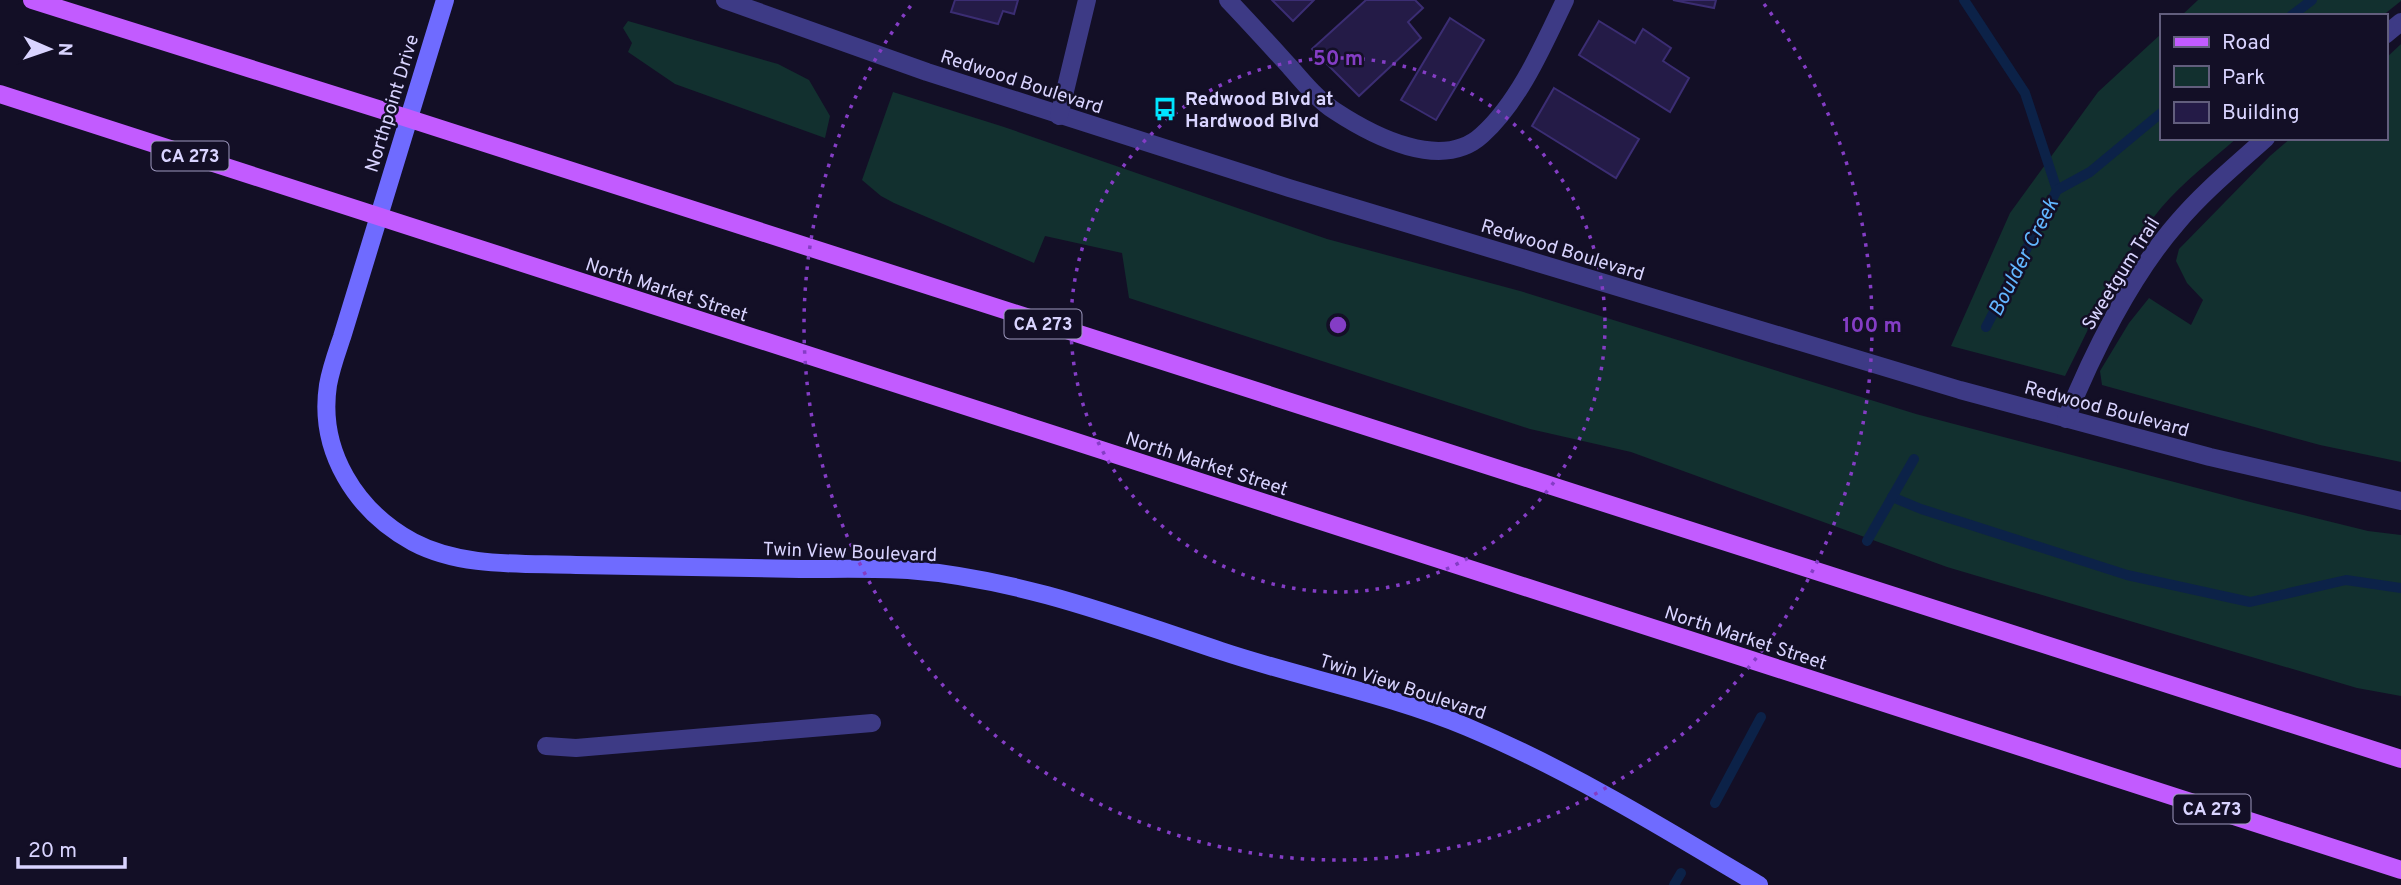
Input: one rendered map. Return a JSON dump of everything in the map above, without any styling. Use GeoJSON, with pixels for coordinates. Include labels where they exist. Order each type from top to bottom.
{"type":"FeatureCollection","features":[{"type":"Feature","properties":{"kind":"main road","name":"CA 273"},"geometry":{"type":"LineString","coordinates":[[32,0],[407,118],[2401,760]]}},
{"type":"Feature","properties":{"kind":"main road","name":"North Market Street"},"geometry":{"type":"LineString","coordinates":[[0,94],[2401,870]]}},
{"type":"Feature","properties":{"kind":"street","name":"Northpoint Drive"},"geometry":{"type":"LineString","coordinates":[[379,218],[444,0]]}},
{"type":"Feature","properties":{"kind":"street","name":"Redwood Boulevard"},"geometry":{"type":"LineString","coordinates":[[725,0],[914,68],[1059,116],[1640,295],[2066,419],[2210,457],[2401,500]]}},
{"type":"Feature","properties":{"kind":"street"},"geometry":{"type":"LineString","coordinates":[[1059,116],[1087,0]]}},
{"type":"Feature","properties":{"kind":"street"},"geometry":{"type":"LineString","coordinates":[[1228,0],[1303,81],[1334,110],[1395,142],[1415,149],[1445,151],[1464,148],[1481,137],[1504,112],[1565,0]]}},
{"type":"Feature","properties":{"kind":"street"},"geometry":{"type":"LineString","coordinates":[[2387,33],[2401,22]]}},
{"type":"Feature","properties":{"kind":"street","name":"Sweetgum Trail"},"geometry":{"type":"LineString","coordinates":[[2066,419],[2084,374],[2105,334],[2160,243],[2178,221],[2264,140]]}},
{"type":"Feature","properties":{"kind":"street","name":"Twin View Boulevard"},"geometry":{"type":"LineString","coordinates":[[379,218],[329,381],[327,415],[335,454],[351,488],[372,513],[415,543],[453,557],[473,561],[642,567],[908,570],[998,582],[1130,620],[1226,653],[1465,726],[1567,774],[1759,885]]}},
{"type":"Feature","properties":{"kind":"street"},"geometry":{"type":"LineString","coordinates":[[546,747],[576,748],[872,723]]}},
{"type":"Feature","properties":{"kind":"green space"},"geometry":{"type":"Polygon","coordinates":[[[2198,0],[2401,0],[2385,14],[2183,14],[2198,0]]]}},
{"type":"Feature","properties":{"kind":"green space"},"geometry":{"type":"Polygon","coordinates":[[[628,21],[778,64],[809,80],[830,116],[825,138],[675,84],[628,52],[632,43],[623,28],[628,21]]]}},
{"type":"Feature","properties":{"kind":"green space"},"geometry":{"type":"Polygon","coordinates":[[[2160,35],[2160,140],[2235,140],[2179,189],[2146,227],[2108,289],[2065,376],[1951,346],[2010,213],[2098,92],[2160,35]]]}},
{"type":"Feature","properties":{"kind":"green space"},"geometry":{"type":"Polygon","coordinates":[[[2401,44],[2401,462],[2320,445],[2102,385],[2100,371],[2129,323],[2149,298],[2191,325],[2203,300],[2187,283],[2176,261],[2179,249],[2270,156],[2289,140],[2387,140],[2387,57],[2401,44]]]}},
{"type":"Feature","properties":{"kind":"green space"},"geometry":{"type":"Polygon","coordinates":[[[893,92],[1004,127],[1327,239],[1520,291],[1916,414],[2254,503],[2368,531],[2401,535],[2401,696],[2357,688],[1947,567],[1631,452],[1530,429],[1129,298],[1122,253],[1045,236],[1034,263],[894,203],[862,180],[893,92]]]}},
{"type":"Feature","properties":{"kind":"building"},"geometry":{"type":"Polygon","coordinates":[[[955,0],[1018,0],[1014,14],[1003,11],[998,24],[951,12],[955,0]]]}},
{"type":"Feature","properties":{"kind":"building"},"geometry":{"type":"Polygon","coordinates":[[[1272,0],[1314,0],[1293,21],[1272,0]]]}},
{"type":"Feature","properties":{"kind":"building"},"geometry":{"type":"Polygon","coordinates":[[[1366,0],[1415,0],[1423,8],[1408,22],[1421,38],[1359,96],[1312,49],[1366,0]]]}},
{"type":"Feature","properties":{"kind":"building"},"geometry":{"type":"Polygon","coordinates":[[[1673,0],[1716,0],[1714,8],[1673,0]]]}},
{"type":"Feature","properties":{"kind":"building"},"geometry":{"type":"Polygon","coordinates":[[[1450,18],[1484,40],[1436,120],[1401,100],[1450,18]]]}},
{"type":"Feature","properties":{"kind":"building"},"geometry":{"type":"Polygon","coordinates":[[[1599,21],[1635,43],[1643,29],[1671,48],[1663,61],[1689,78],[1670,112],[1579,55],[1599,21]]]}},
{"type":"Feature","properties":{"kind":"building"},"geometry":{"type":"Polygon","coordinates":[[[1554,88],[1639,139],[1616,178],[1532,126],[1554,88]]]}},
{"type":"Feature","properties":{"kind":"waterway"},"geometry":{"type":"LineString","coordinates":[[1964,0],[2025,93],[2057,190]]}},
{"type":"Feature","properties":{"kind":"waterway","name":"Boulder Creek"},"geometry":{"type":"LineString","coordinates":[[2294,14],[2312,0]]}},
{"type":"Feature","properties":{"kind":"waterway","name":"Boulder Creek"},"geometry":{"type":"LineString","coordinates":[[1986,327],[2057,190],[2090,172],[2160,114]]}},
{"type":"Feature","properties":{"kind":"waterway","name":"Boulder Creek"},"geometry":{"type":"LineString","coordinates":[[1867,541],[1914,459]]}},
{"type":"Feature","properties":{"kind":"waterway"},"geometry":{"type":"LineString","coordinates":[[1892,497],[1921,509],[2127,575],[2250,602],[2346,580],[2401,588]]}},
{"type":"Feature","properties":{"kind":"waterway","name":"Boulder Creek"},"geometry":{"type":"LineString","coordinates":[[1715,803],[1761,717]]}},
{"type":"Feature","properties":{"kind":"waterway","name":"Boulder Creek"},"geometry":{"type":"LineString","coordinates":[[1674,885],[1681,873]]}},
{"type":"Feature","properties":{"kind":"place","name":"Redwood Blvd at Hardwood Blvd"},"geometry":{"type":"Point","coordinates":[1165,109]}}]}
